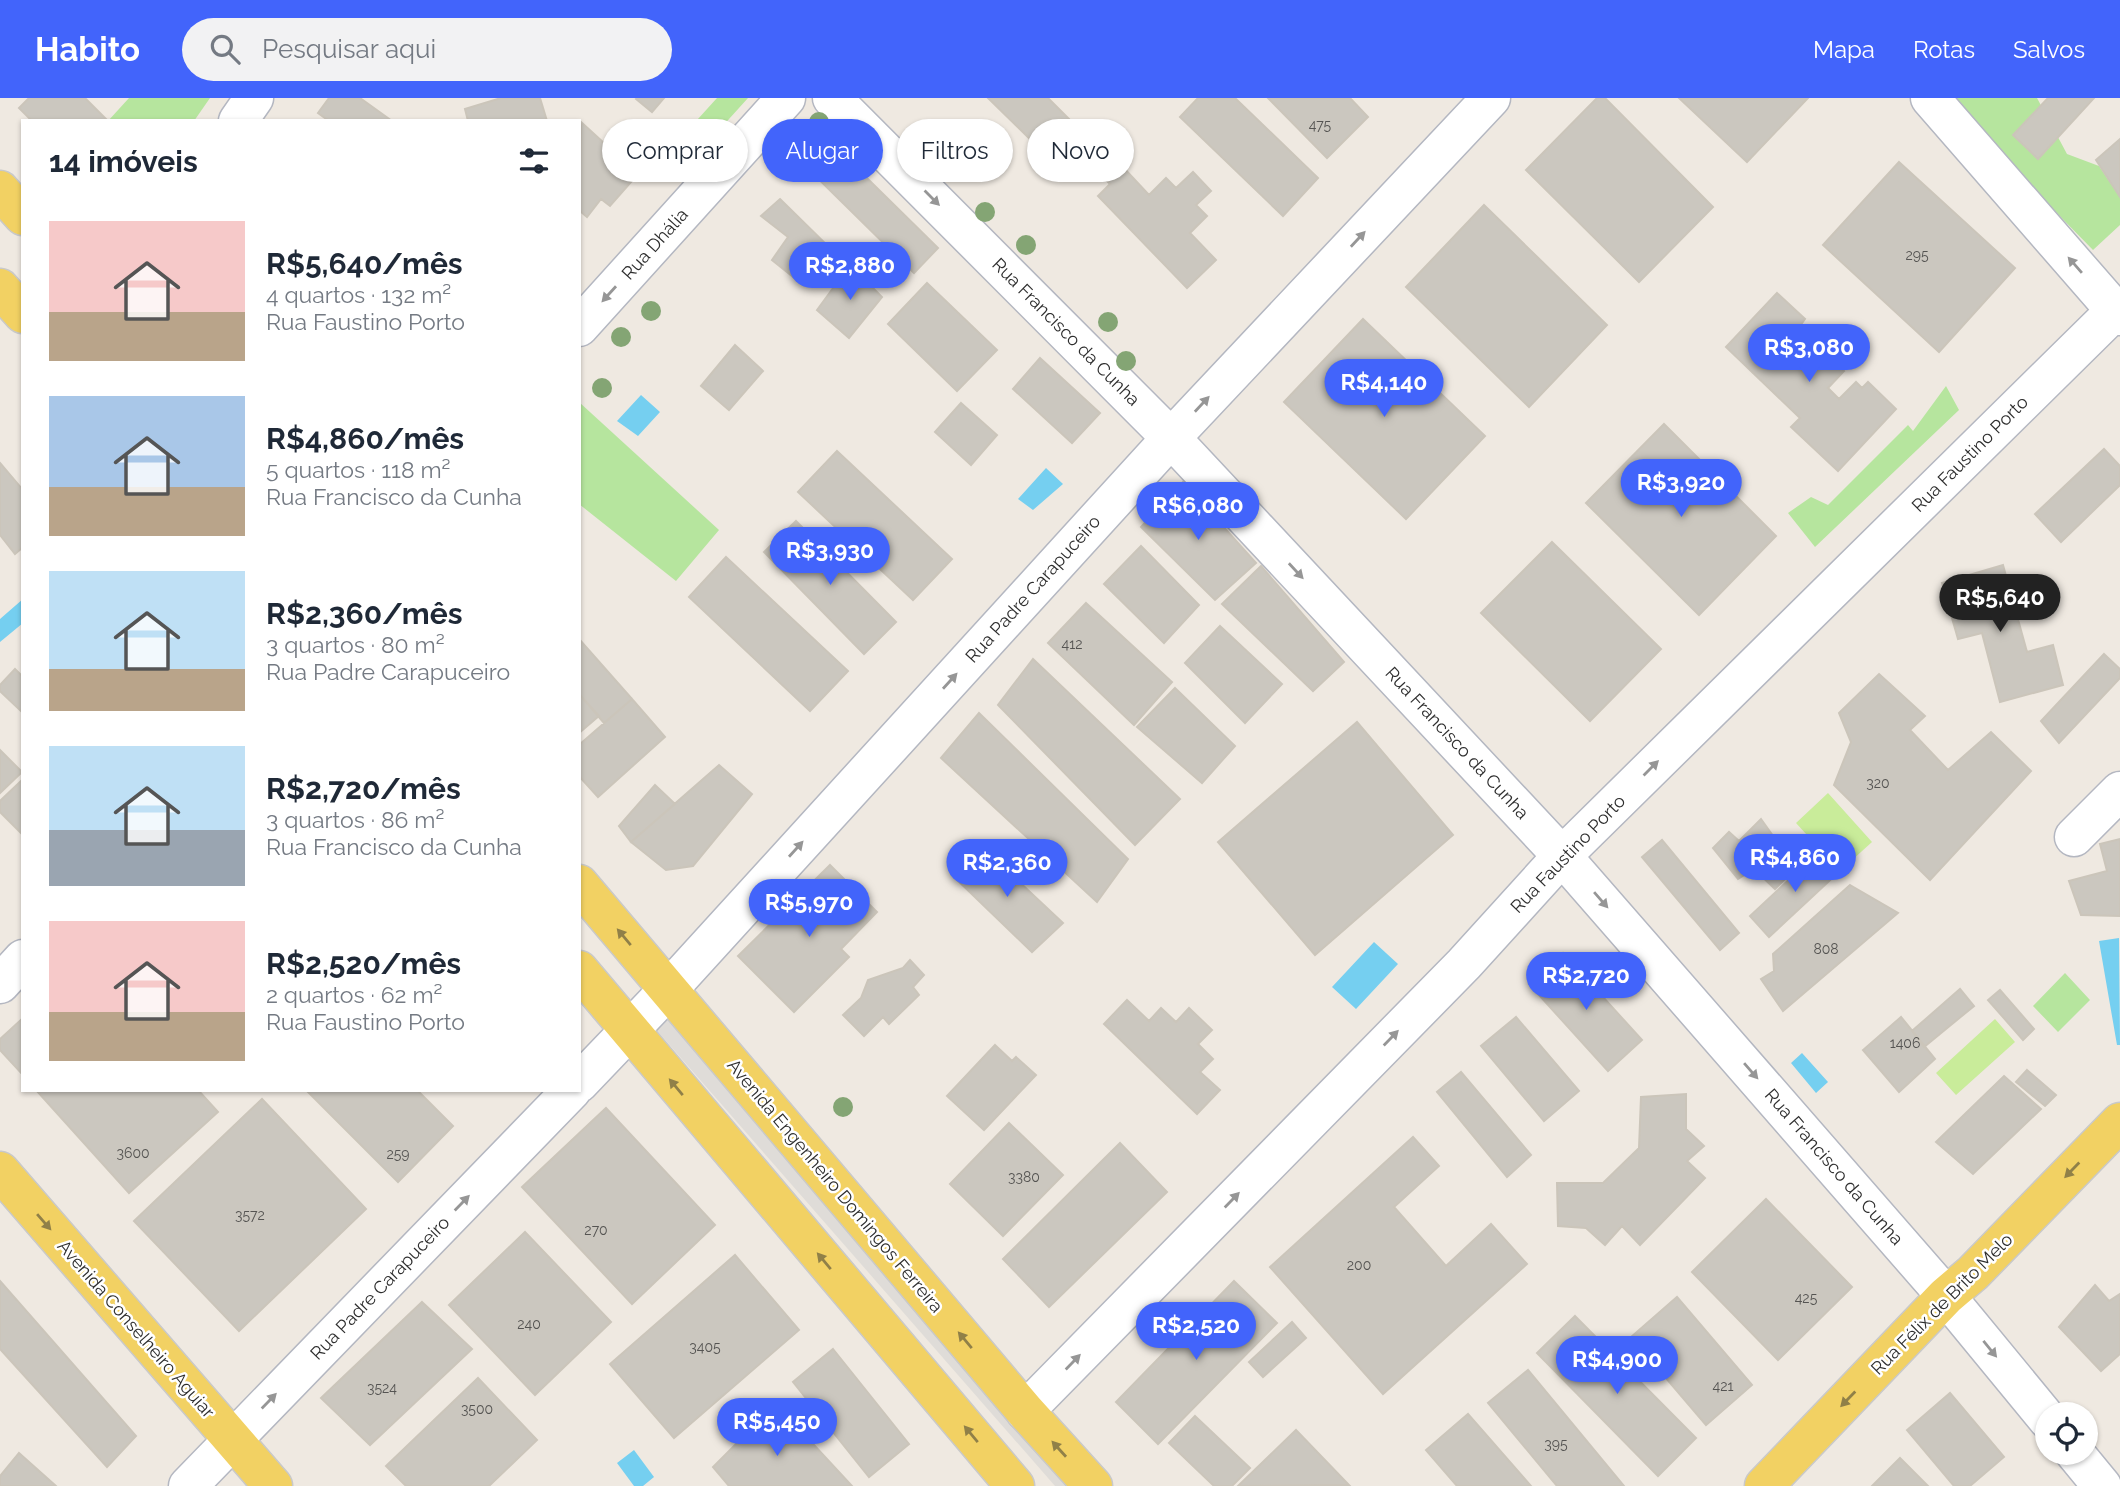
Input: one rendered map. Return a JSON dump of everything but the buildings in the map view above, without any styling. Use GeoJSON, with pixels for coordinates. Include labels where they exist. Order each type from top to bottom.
{"type":"FeatureCollection","features":[{"type":"Feature","properties":{"kind":"main road"},"geometry":{"type":"LineString","coordinates":[[0,190],[21,214]]}},
{"type":"Feature","properties":{"kind":"main road"},"geometry":{"type":"LineString","coordinates":[[0,288],[21,312]]}},
{"type":"Feature","properties":{"kind":"main road","name":"Avenida Engenheiro Domingos Ferreira"},"geometry":{"type":"LineString","coordinates":[[581,886],[1025,1411],[1093,1486]]}},
{"type":"Feature","properties":{"kind":"main road"},"geometry":{"type":"LineString","coordinates":[[581,973],[1000,1481]]}},
{"type":"Feature","properties":{"kind":"main road","name":"Rua Félix de Brito Melo"},"geometry":{"type":"LineString","coordinates":[[1764,1486],[1946,1296],[1973,1273],[2120,1122]]}},
{"type":"Feature","properties":{"kind":"main road","name":"Avenida Conselheiro Aguiar"},"geometry":{"type":"LineString","coordinates":[[0,1171],[273,1486]]}},
{"type":"Feature","properties":{"kind":"street"},"geometry":{"type":"LineString","coordinates":[[239,119],[254,98]]}},
{"type":"Feature","properties":{"kind":"street","name":"Rua Dhália"},"geometry":{"type":"LineString","coordinates":[[581,325],[786,98]]}},
{"type":"Feature","properties":{"kind":"street","name":"Rua Francisco da Cunha"},"geometry":{"type":"LineString","coordinates":[[832,98],[1171,438],[1562,856],[1946,1296],[2035,1404]]}},
{"type":"Feature","properties":{"kind":"street","name":"Rua Padre Carapuceiro"},"geometry":{"type":"LineString","coordinates":[[581,1081],[668,990],[1171,438],[1491,98]]}},
{"type":"Feature","properties":{"kind":"street"},"geometry":{"type":"LineString","coordinates":[[1930,98],[2118,311]]}},
{"type":"Feature","properties":{"kind":"street","name":"Rua Faustino Porto"},"geometry":{"type":"LineString","coordinates":[[1025,1411],[1464,964],[1562,856],[2118,311]]}},
{"type":"Feature","properties":{"kind":"street"},"geometry":{"type":"LineString","coordinates":[[2074,837],[2120,791]]}},
{"type":"Feature","properties":{"kind":"street"},"geometry":{"type":"LineString","coordinates":[[0,984],[21,961]]}},
{"type":"Feature","properties":{"kind":"street","name":"Rua Padre Carapuceiro"},"geometry":{"type":"LineString","coordinates":[[188,1486],[570,1092]]}},
{"type":"Feature","properties":{"kind":"street"},"geometry":{"type":"LineString","coordinates":[[2085,1465],[2102,1486]]}},
{"type":"Feature","properties":{"kind":"green space"},"geometry":{"type":"Polygon","coordinates":[[[129,98],[210,98],[195,119],[110,119],[129,98]]]}},
{"type":"Feature","properties":{"kind":"green space"},"geometry":{"type":"Polygon","coordinates":[[[717,98],[748,98],[729,119],[698,119],[717,98]]]}},
{"type":"Feature","properties":{"kind":"green space"},"geometry":{"type":"Polygon","coordinates":[[[1944,98],[2037,98],[2067,154],[2099,166],[2120,197],[2120,225],[2093,250],[1944,98]]]}},
{"type":"Feature","properties":{"kind":"green space"},"geometry":{"type":"Polygon","coordinates":[[[1946,386],[1959,410],[1815,547],[1788,513],[1811,497],[1828,505],[1908,425],[1913,431],[1946,386]]]}},
{"type":"Feature","properties":{"kind":"green space"},"geometry":{"type":"Polygon","coordinates":[[[581,404],[719,530],[676,581],[581,506],[581,404]]]}},
{"type":"Feature","properties":{"kind":"green space"},"geometry":{"type":"Polygon","coordinates":[[[1828,793],[1872,842],[1840,871],[1796,823],[1828,793]]]}},
{"type":"Feature","properties":{"kind":"green space"},"geometry":{"type":"Polygon","coordinates":[[[2065,973],[2090,1000],[2058,1032],[2033,1006],[2065,973]]]}},
{"type":"Feature","properties":{"kind":"green space"},"geometry":{"type":"Polygon","coordinates":[[[1995,1019],[2015,1042],[1956,1095],[1936,1073],[1995,1019]]]}},
{"type":"Feature","properties":{"kind":"shaded area"},"geometry":{"type":"Polygon","coordinates":[[[662,1004],[1079,1486],[1055,1486],[646,1018],[662,1004]]]}},
{"type":"Feature","properties":{"kind":"water"},"geometry":{"type":"Polygon","coordinates":[[[641,395],[660,412],[638,436],[617,421],[641,395]]]}},
{"type":"Feature","properties":{"kind":"water"},"geometry":{"type":"Polygon","coordinates":[[[1046,468],[1063,484],[1033,510],[1018,499],[1046,468]]]}},
{"type":"Feature","properties":{"kind":"water"},"geometry":{"type":"Polygon","coordinates":[[[21,601],[21,625],[0,642],[0,619],[21,601]]]}},
{"type":"Feature","properties":{"kind":"water"},"geometry":{"type":"Polygon","coordinates":[[[2119,938],[2120,1045],[2117,1045],[2099,941],[2119,938]]]}},
{"type":"Feature","properties":{"kind":"water"},"geometry":{"type":"Polygon","coordinates":[[[1374,942],[1398,964],[1356,1009],[1332,987],[1374,942]]]}},
{"type":"Feature","properties":{"kind":"water"},"geometry":{"type":"Polygon","coordinates":[[[1802,1053],[1828,1082],[1816,1093],[1791,1063],[1802,1053]]]}},
{"type":"Feature","properties":{"kind":"water"},"geometry":{"type":"Polygon","coordinates":[[[634,1450],[654,1477],[643,1486],[634,1486],[617,1463],[634,1450]]]}}]}
